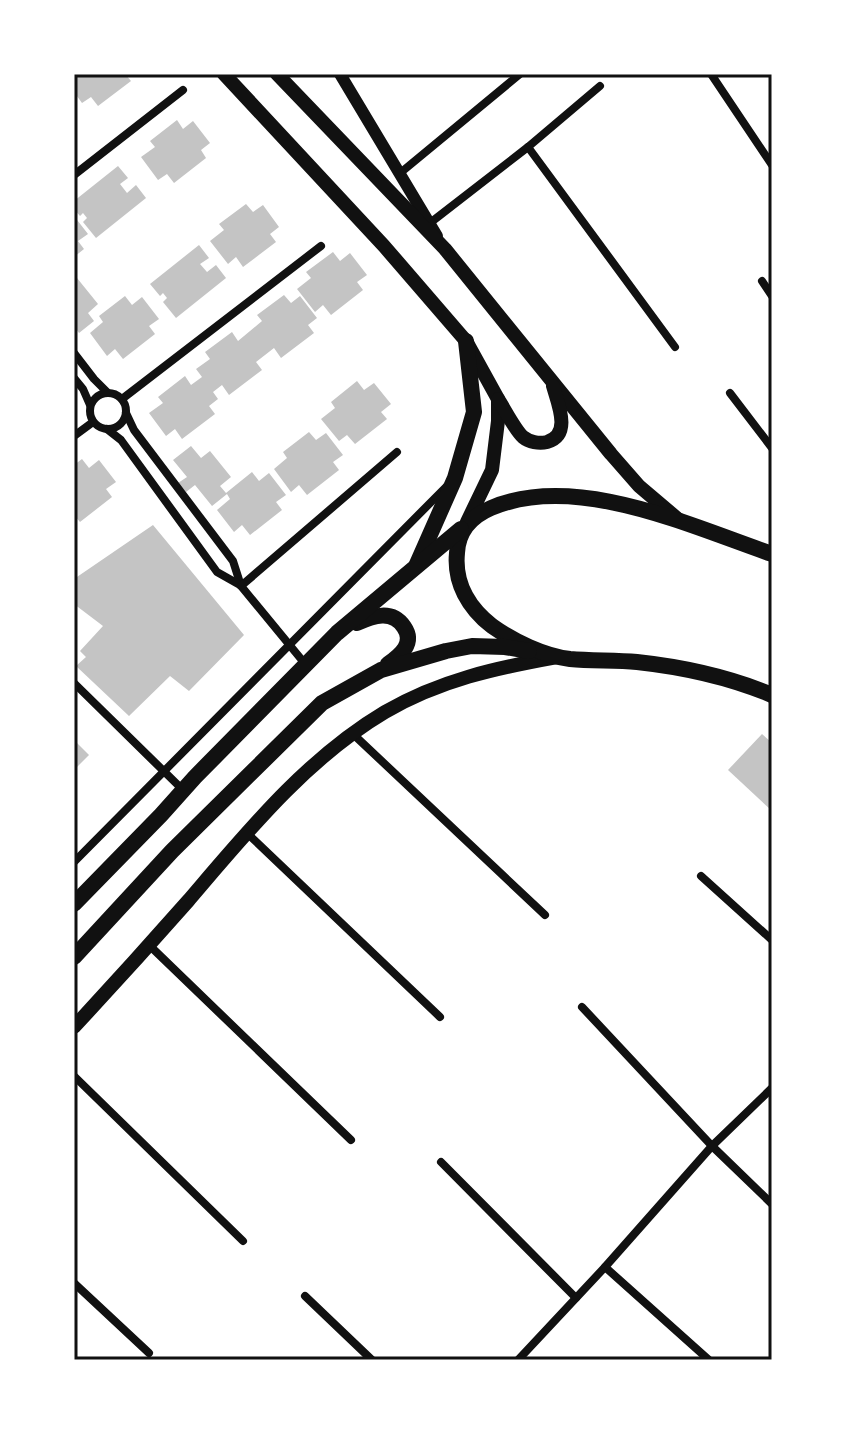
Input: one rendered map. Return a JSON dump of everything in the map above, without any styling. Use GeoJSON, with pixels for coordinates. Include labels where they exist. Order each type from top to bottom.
{"type":"FeatureCollection","features":[{"type":"Feature","properties":{"kind":"main road"},"geometry":{"type":"LineString","coordinates":[[224,74],[384,246],[466,341],[523,437],[537,443],[550,442],[559,436],[562,426],[551,378]]}},
{"type":"Feature","properties":{"kind":"main road"},"geometry":{"type":"LineString","coordinates":[[277,74],[445,249],[639,486],[682,522]]}},
{"type":"Feature","properties":{"kind":"main road"},"geometry":{"type":"LineString","coordinates":[[416,567],[455,478],[474,412],[466,341]]}},
{"type":"Feature","properties":{"kind":"main road"},"geometry":{"type":"LineString","coordinates":[[498,399],[492,470],[457,543],[456,562],[461,586],[468,602],[493,626],[518,641],[557,657]]}},
{"type":"Feature","properties":{"kind":"main road"},"geometry":{"type":"LineString","coordinates":[[74,904],[337,633],[481,512],[530,498],[589,499],[637,507],[772,554]]}},
{"type":"Feature","properties":{"kind":"main road"},"geometry":{"type":"LineString","coordinates":[[74,957],[172,851],[322,703],[381,670],[406,648],[409,638],[401,621],[386,615],[370,617],[337,633]]}},
{"type":"Feature","properties":{"kind":"main road"},"geometry":{"type":"LineString","coordinates":[[381,670],[472,646],[505,647],[557,657],[637,662],[704,672],[750,685],[772,695]]}},
{"type":"Feature","properties":{"kind":"main road"},"geometry":{"type":"LineString","coordinates":[[74,1027],[309,768],[385,713],[461,678],[495,668],[557,657]]}},
{"type":"Feature","properties":{"kind":"street"},"geometry":{"type":"LineString","coordinates":[[340,74],[445,249]]}},
{"type":"Feature","properties":{"kind":"street"},"geometry":{"type":"LineString","coordinates":[[399,174],[520,74]]}},
{"type":"Feature","properties":{"kind":"street"},"geometry":{"type":"LineString","coordinates":[[711,74],[772,165]]}},
{"type":"Feature","properties":{"kind":"street"},"geometry":{"type":"LineString","coordinates":[[430,223],[600,86]]}},
{"type":"Feature","properties":{"kind":"street"},"geometry":{"type":"LineString","coordinates":[[74,175],[183,90]]}},
{"type":"Feature","properties":{"kind":"street"},"geometry":{"type":"LineString","coordinates":[[528,147],[675,347]]}},
{"type":"Feature","properties":{"kind":"street"},"geometry":{"type":"LineString","coordinates":[[122,399],[321,246]]}},
{"type":"Feature","properties":{"kind":"street"},"geometry":{"type":"LineString","coordinates":[[762,281],[772,296]]}},
{"type":"Feature","properties":{"kind":"street"},"geometry":{"type":"LineString","coordinates":[[74,353],[107,392]]}},
{"type":"Feature","properties":{"kind":"street"},"geometry":{"type":"LineString","coordinates":[[74,378],[90,405],[93,422],[121,440],[217,572],[241,586],[306,665]]}},
{"type":"Feature","properties":{"kind":"street"},"geometry":{"type":"LineString","coordinates":[[90,405],[96,396],[107,392],[122,399],[134,430],[233,561],[241,586]]}},
{"type":"Feature","properties":{"kind":"street"},"geometry":{"type":"LineString","coordinates":[[730,393],[772,448]]}},
{"type":"Feature","properties":{"kind":"street"},"geometry":{"type":"LineString","coordinates":[[107,429],[122,423],[126,413]]}},
{"type":"Feature","properties":{"kind":"street"},"geometry":{"type":"LineString","coordinates":[[74,436],[93,422]]}},
{"type":"Feature","properties":{"kind":"street"},"geometry":{"type":"LineString","coordinates":[[241,586],[397,452]]}},
{"type":"Feature","properties":{"kind":"street"},"geometry":{"type":"LineString","coordinates":[[74,862],[455,478]]}},
{"type":"Feature","properties":{"kind":"street"},"geometry":{"type":"LineString","coordinates":[[177,517],[191,506]]}},
{"type":"Feature","properties":{"kind":"street"},"geometry":{"type":"LineString","coordinates":[[74,683],[183,790]]}},
{"type":"Feature","properties":{"kind":"street"},"geometry":{"type":"LineString","coordinates":[[74,702],[83,692]]}},
{"type":"Feature","properties":{"kind":"street"},"geometry":{"type":"LineString","coordinates":[[354,735],[545,915]]}},
{"type":"Feature","properties":{"kind":"street"},"geometry":{"type":"LineString","coordinates":[[247,833],[440,1017]]}},
{"type":"Feature","properties":{"kind":"street"},"geometry":{"type":"LineString","coordinates":[[701,876],[772,940]]}},
{"type":"Feature","properties":{"kind":"street"},"geometry":{"type":"LineString","coordinates":[[149,945],[351,1140]]}},
{"type":"Feature","properties":{"kind":"street"},"geometry":{"type":"LineString","coordinates":[[582,1007],[712,1146],[772,1204]]}},
{"type":"Feature","properties":{"kind":"street"},"geometry":{"type":"LineString","coordinates":[[74,1076],[243,1241]]}},
{"type":"Feature","properties":{"kind":"street"},"geometry":{"type":"LineString","coordinates":[[518,1360],[712,1146],[772,1088]]}},
{"type":"Feature","properties":{"kind":"street"},"geometry":{"type":"LineString","coordinates":[[441,1162],[576,1298]]}},
{"type":"Feature","properties":{"kind":"street"},"geometry":{"type":"LineString","coordinates":[[605,1267],[709,1360]]}},
{"type":"Feature","properties":{"kind":"street"},"geometry":{"type":"LineString","coordinates":[[74,1283],[149,1353]]}},
{"type":"Feature","properties":{"kind":"street"},"geometry":{"type":"LineString","coordinates":[[305,1296],[372,1360]]}},
{"type":"Feature","properties":{"kind":"building"},"geometry":{"type":"Polygon","coordinates":[[[74,74],[125,74],[131,81],[98,106],[91,97],[82,103],[74,92],[74,74]]]}},
{"type":"Feature","properties":{"kind":"building"},"geometry":{"type":"Polygon","coordinates":[[[177,120],[183,129],[193,121],[210,143],[201,150],[206,158],[174,183],[167,174],[158,180],[141,157],[155,147],[150,141],[177,120]]]}},
{"type":"Feature","properties":{"kind":"building"},"geometry":{"type":"Polygon","coordinates":[[[118,166],[128,178],[120,184],[127,193],[136,185],[146,198],[96,238],[83,222],[87,218],[74,209],[74,201],[118,166]]]}},
{"type":"Feature","properties":{"kind":"building"},"geometry":{"type":"Polygon","coordinates":[[[246,204],[253,212],[263,205],[279,227],[270,234],[276,242],[243,267],[236,257],[228,264],[210,241],[224,230],[219,224],[246,204]]]}},
{"type":"Feature","properties":{"kind":"building"},"geometry":{"type":"Polygon","coordinates":[[[74,216],[88,234],[78,241],[84,249],[74,257],[74,216]]]}},
{"type":"Feature","properties":{"kind":"building"},"geometry":{"type":"Polygon","coordinates":[[[199,245],[209,258],[200,264],[207,272],[216,265],[226,278],[176,318],[163,302],[167,298],[163,293],[160,296],[150,284],[199,245]]]}},
{"type":"Feature","properties":{"kind":"building"},"geometry":{"type":"Polygon","coordinates":[[[333,252],[340,261],[350,253],[367,275],[357,282],[363,290],[331,315],[323,305],[315,312],[297,289],[311,278],[306,272],[333,252]]]}},
{"type":"Feature","properties":{"kind":"building"},"geometry":{"type":"Polygon","coordinates":[[[77,278],[98,304],[88,313],[94,321],[79,333],[74,326],[74,280],[77,278]]]}},
{"type":"Feature","properties":{"kind":"building"},"geometry":{"type":"Polygon","coordinates":[[[284,295],[291,303],[300,296],[317,318],[308,325],[314,333],[281,358],[274,348],[256,362],[262,370],[229,395],[222,385],[213,392],[218,399],[209,406],[215,414],[182,439],[175,429],[166,436],[149,413],[163,403],[158,397],[185,376],[191,385],[202,377],[196,369],[210,359],[205,352],[232,332],[238,341],[262,321],[257,315],[284,295]]]}},
{"type":"Feature","properties":{"kind":"building"},"geometry":{"type":"Polygon","coordinates":[[[125,296],[132,305],[142,297],[159,319],[149,326],[155,334],[123,359],[115,349],[107,356],[90,333],[103,322],[99,316],[125,296]]]}},
{"type":"Feature","properties":{"kind":"building"},"geometry":{"type":"Polygon","coordinates":[[[357,381],[364,390],[374,383],[391,404],[381,412],[387,419],[355,444],[347,435],[339,441],[321,419],[335,408],[331,402],[357,381]]]}},
{"type":"Feature","properties":{"kind":"building"},"geometry":{"type":"Polygon","coordinates":[[[309,432],[316,440],[326,433],[343,455],[333,462],[339,470],[307,495],[299,485],[291,492],[274,469],[287,458],[283,452],[309,432]]]}},
{"type":"Feature","properties":{"kind":"building"},"geometry":{"type":"Polygon","coordinates":[[[191,446],[201,458],[210,451],[231,477],[220,486],[226,493],[252,472],[259,481],[269,473],[286,495],[276,502],[282,510],[250,535],[242,525],[234,532],[217,510],[230,499],[227,494],[212,506],[195,485],[186,492],[178,483],[187,477],[173,460],[191,446]]]}},
{"type":"Feature","properties":{"kind":"building"},"geometry":{"type":"Polygon","coordinates":[[[82,459],[89,468],[99,460],[116,482],[106,489],[112,497],[80,522],[74,515],[74,465],[82,459]]]}},
{"type":"Feature","properties":{"kind":"building"},"geometry":{"type":"Polygon","coordinates":[[[153,525],[244,635],[189,691],[170,676],[129,716],[76,666],[86,657],[80,651],[103,626],[74,604],[74,579],[153,525]]]}},
{"type":"Feature","properties":{"kind":"building"},"geometry":{"type":"Polygon","coordinates":[[[762,734],[772,743],[772,811],[728,770],[762,734]]]}},
{"type":"Feature","properties":{"kind":"building"},"geometry":{"type":"Polygon","coordinates":[[[74,740],[89,755],[74,770],[74,740]]]}}]}
